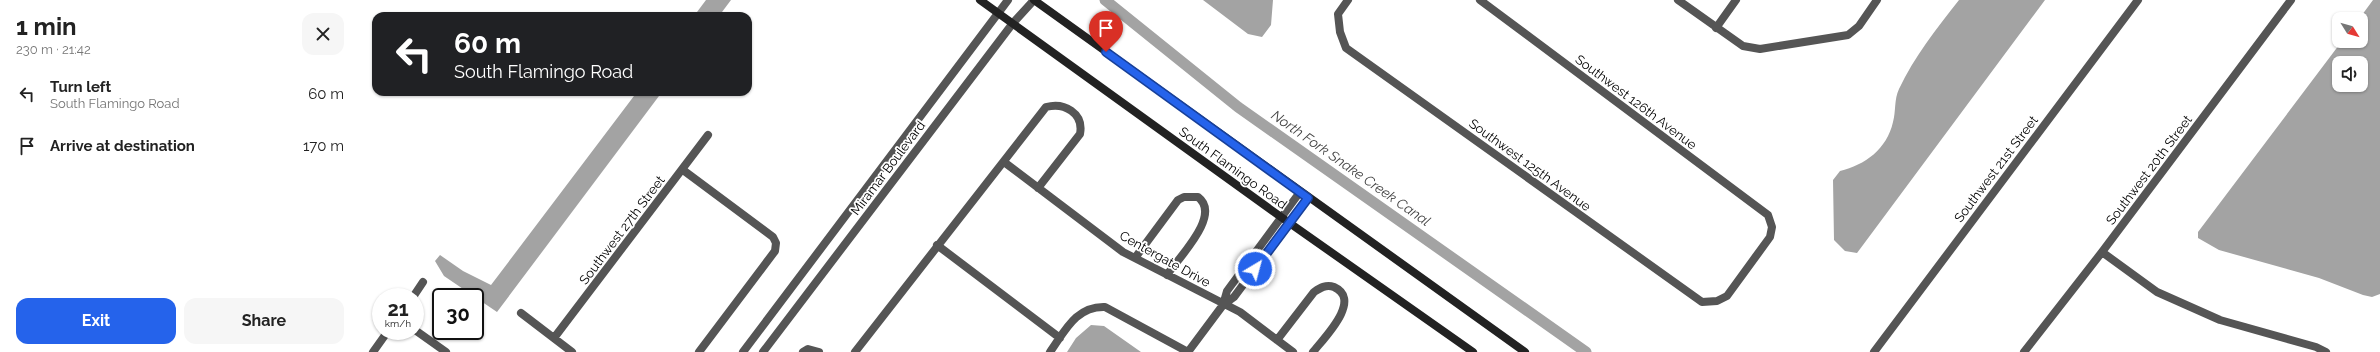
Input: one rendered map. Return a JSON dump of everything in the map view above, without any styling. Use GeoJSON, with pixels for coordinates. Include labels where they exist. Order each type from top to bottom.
{"type":"FeatureCollection","features":[{"type":"Feature","properties":{"kind":"main road","name":"South Flamingo Road"},"geometry":{"type":"LineString","coordinates":[[980,0],[1281,217],[1473,352]]}},
{"type":"Feature","properties":{"kind":"main road","name":"South Flamingo Road"},"geometry":{"type":"LineString","coordinates":[[1034,0],[1308,198],[1525,352]]}},
{"type":"Feature","properties":{"kind":"street","name":"Miramar Boulevard"},"geometry":{"type":"LineString","coordinates":[[743,352],[1008,0]]}},
{"type":"Feature","properties":{"kind":"street","name":"Miramar Boulevard"},"geometry":{"type":"LineString","coordinates":[[763,352],[1013,23],[1034,0]]}},
{"type":"Feature","properties":{"kind":"street","name":"Southwest 125th Avenue"},"geometry":{"type":"LineString","coordinates":[[1348,0],[1338,14],[1340,32],[1346,48],[1702,302],[1717,301]]}},
{"type":"Feature","properties":{"kind":"street","name":"Southwest 126th Avenue"},"geometry":{"type":"LineString","coordinates":[[1480,0],[1768,215],[1772,227],[1770,237],[1727,296],[1717,301]]}},
{"type":"Feature","properties":{"kind":"street"},"geometry":{"type":"LineString","coordinates":[[1678,0],[1743,46],[1760,49],[1848,35],[1859,26],[1877,0]]}},
{"type":"Feature","properties":{"kind":"street"},"geometry":{"type":"LineString","coordinates":[[1716,28],[1736,0]]}},
{"type":"Feature","properties":{"kind":"street","name":"Southwest 21st Street"},"geometry":{"type":"LineString","coordinates":[[1874,352],[2138,0]]}},
{"type":"Feature","properties":{"kind":"street","name":"Southwest 20th Street"},"geometry":{"type":"LineString","coordinates":[[2024,352],[2102,252],[2291,0]]}},
{"type":"Feature","properties":{"kind":"street"},"geometry":{"type":"LineString","coordinates":[[855,352],[1046,107],[1056,104],[1066,107],[1078,117],[1082,128],[1080,134],[1038,188]]}},
{"type":"Feature","properties":{"kind":"street","name":"Southwest 27th Street"},"geometry":{"type":"LineString","coordinates":[[554,338],[683,170],[708,135]]}},
{"type":"Feature","properties":{"kind":"street","name":"Centergate Drive"},"geometry":{"type":"LineString","coordinates":[[1004,162],[1124,252],[1223,305],[1240,312],[1293,352]]}},
{"type":"Feature","properties":{"kind":"street"},"geometry":{"type":"LineString","coordinates":[[683,170],[773,237],[776,243],[774,251],[699,352]]}},
{"type":"Feature","properties":{"kind":"street","name":"Centergate Drive"},"geometry":{"type":"LineString","coordinates":[[1223,305],[1227,291],[1300,192]]}},
{"type":"Feature","properties":{"kind":"street"},"geometry":{"type":"LineString","coordinates":[[1135,258],[1178,200],[1191,196],[1198,197],[1206,206],[1207,214],[1204,224],[1167,275]]}},
{"type":"Feature","properties":{"kind":"street","name":"Centergate Drive"},"geometry":{"type":"LineString","coordinates":[[1050,352],[1077,316],[1085,309],[1105,306],[1188,352],[1223,305],[1234,297],[1252,274],[1308,198]]}},
{"type":"Feature","properties":{"kind":"street"},"geometry":{"type":"LineString","coordinates":[[937,245],[1060,338]]}},
{"type":"Feature","properties":{"kind":"street"},"geometry":{"type":"LineString","coordinates":[[2102,252],[2157,292],[2213,317],[2316,347],[2326,352]]}},
{"type":"Feature","properties":{"kind":"street"},"geometry":{"type":"LineString","coordinates":[[1244,269],[1252,274]]}},
{"type":"Feature","properties":{"kind":"street"},"geometry":{"type":"LineString","coordinates":[[419,288],[423,282]]}},
{"type":"Feature","properties":{"kind":"street"},"geometry":{"type":"LineString","coordinates":[[1277,340],[1314,292],[1320,288],[1334,287],[1341,292],[1345,299],[1344,310],[1313,352]]}},
{"type":"Feature","properties":{"kind":"street"},"geometry":{"type":"LineString","coordinates":[[521,313],[572,352]]}},
{"type":"Feature","properties":{"kind":"street"},"geometry":{"type":"LineString","coordinates":[[424,336],[446,352]]}},
{"type":"Feature","properties":{"kind":"street"},"geometry":{"type":"LineString","coordinates":[[374,352],[382,340]]}},
{"type":"Feature","properties":{"kind":"street"},"geometry":{"type":"LineString","coordinates":[[803,352],[808,350],[819,352]]}},
{"type":"Feature","properties":{"kind":"shaded area"},"geometry":{"type":"Polygon","coordinates":[[[706,0],[731,0],[722,12],[697,12],[706,0]]]}},
{"type":"Feature","properties":{"kind":"shaded area"},"geometry":{"type":"Polygon","coordinates":[[[1203,0],[1273,0],[1271,25],[1262,37],[1248,34],[1203,0]]]}},
{"type":"Feature","properties":{"kind":"shaded area"},"geometry":{"type":"Polygon","coordinates":[[[1959,0],[2045,0],[1857,253],[1845,251],[1834,240],[1833,180],[1840,171],[1858,165],[1874,154],[1886,140],[1893,122],[1897,93],[1905,77],[1926,43],[1959,0]]]}},
{"type":"Feature","properties":{"kind":"shaded area"},"geometry":{"type":"Polygon","coordinates":[[[2373,0],[2380,0],[2380,294],[2372,297],[2363,295],[2319,278],[2219,250],[2198,238],[2198,232],[2337,48],[2368,48],[2368,12],[2364,12],[2373,0]]]}},
{"type":"Feature","properties":{"kind":"shaded area"},"geometry":{"type":"Polygon","coordinates":[[[634,96],[659,96],[497,312],[484,303],[484,288],[462,288],[444,276],[435,261],[440,255],[463,271],[491,285],[634,96]]]}},
{"type":"Feature","properties":{"kind":"shaded area"},"geometry":{"type":"Polygon","coordinates":[[[1091,325],[1104,326],[1141,352],[1067,352],[1076,338],[1091,325]]]}},
{"type":"Feature","properties":{"kind":"waterway","name":"North Fork Snake Creek Canal"},"geometry":{"type":"LineString","coordinates":[[1105,0],[1238,107],[1586,352]]}},
{"type":"Feature","properties":{"kind":"route"},"geometry":{"type":"LineString","coordinates":[[1106,52],[1308,198],[1282,235],[1255,269]]}}]}
